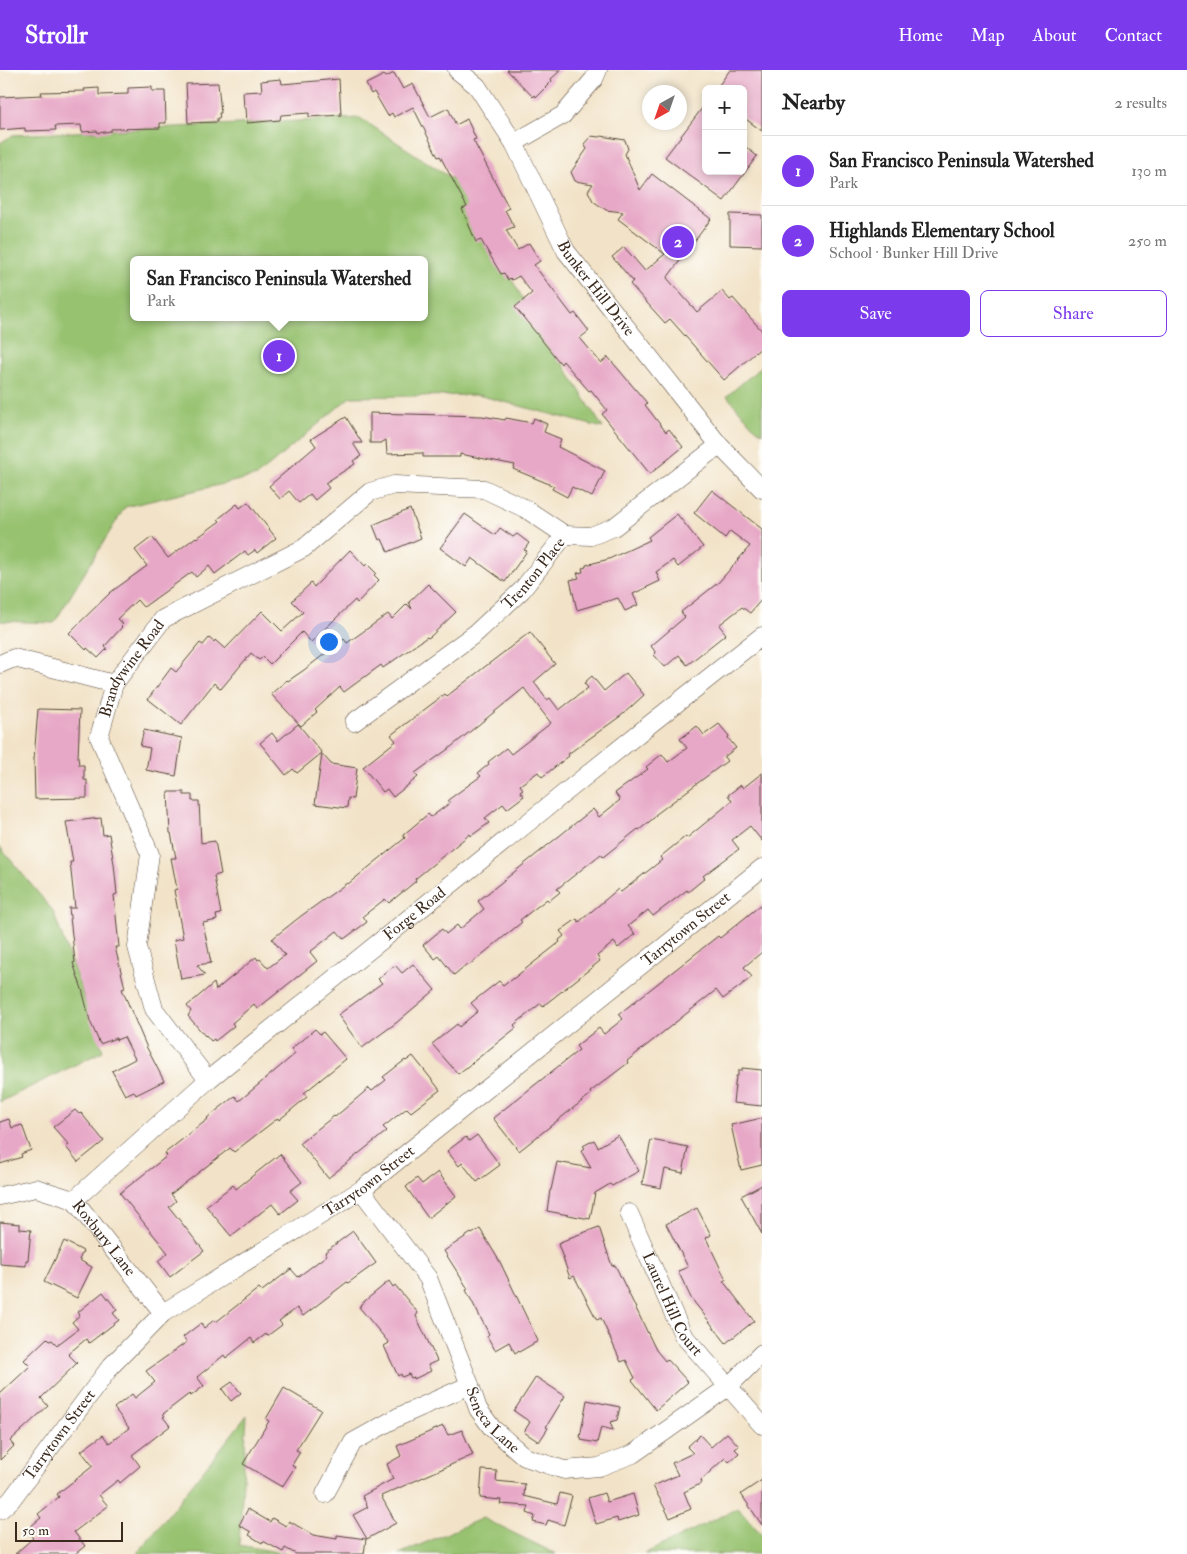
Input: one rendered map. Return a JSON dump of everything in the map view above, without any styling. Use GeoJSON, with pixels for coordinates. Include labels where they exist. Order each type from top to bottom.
{"type":"FeatureCollection","features":[{"type":"Feature","properties":{"kind":"street","name":"Bunker Hill Drive"},"geometry":{"type":"LineString","coordinates":[[457,70],[477,86],[514,144],[566,251],[719,445],[762,489]]}},
{"type":"Feature","properties":{"kind":"street"},"geometry":{"type":"LineString","coordinates":[[514,144],[563,115],[594,80],[598,70]]}},
{"type":"Feature","properties":{"kind":"street","name":"Trenton Place"},"geometry":{"type":"LineString","coordinates":[[354,722],[476,633],[522,590],[565,535],[591,536],[614,527],[719,445]]}},
{"type":"Feature","properties":{"kind":"street","name":"Brandywine Road"},"geometry":{"type":"LineString","coordinates":[[208,1080],[154,1009],[137,947],[150,854],[99,737],[114,684],[163,619],[304,548],[370,492],[394,485],[484,489],[526,508],[565,535]]}},
{"type":"Feature","properties":{"kind":"street","name":"Forge Road"},"geometry":{"type":"LineString","coordinates":[[74,1200],[208,1080],[649,724],[762,636]]}},
{"type":"Feature","properties":{"kind":"street"},"geometry":{"type":"LineString","coordinates":[[0,664],[14,658],[114,684]]}},
{"type":"Feature","properties":{"kind":"street","name":"Tarrytown Street"},"geometry":{"type":"LineString","coordinates":[[0,1510],[11,1500],[111,1366],[163,1313],[361,1190],[762,868]]}},
{"type":"Feature","properties":{"kind":"street","name":"Roxbury Lane"},"geometry":{"type":"LineString","coordinates":[[0,1196],[36,1188],[74,1200],[163,1313]]}},
{"type":"Feature","properties":{"kind":"street","name":"Seneca Lane"},"geometry":{"type":"LineString","coordinates":[[361,1190],[428,1278],[478,1408],[492,1428],[525,1457],[564,1470],[599,1467],[633,1454],[728,1387],[762,1353]]}},
{"type":"Feature","properties":{"kind":"street","name":"Laurel Hill Court"},"geometry":{"type":"LineString","coordinates":[[629,1213],[684,1335],[758,1421],[762,1433]]}},
{"type":"Feature","properties":{"kind":"street"},"geometry":{"type":"LineString","coordinates":[[325,1494],[353,1442],[398,1417],[470,1385]]}},
{"type":"Feature","properties":{"kind":"green space"},"geometry":{"type":"Polygon","coordinates":[[[360,118],[454,180],[533,316],[603,428],[478,395],[350,397],[257,476],[125,507],[54,623],[0,621],[0,143],[13,135],[360,118]]]}},
{"type":"Feature","properties":{"kind":"green space"},"geometry":{"type":"Polygon","coordinates":[[[762,366],[762,433],[752,425],[727,396],[762,366]]]}},
{"type":"Feature","properties":{"kind":"green space"},"geometry":{"type":"Polygon","coordinates":[[[0,847],[53,911],[103,1051],[0,1102],[0,847]]]}},
{"type":"Feature","properties":{"kind":"green space"},"geometry":{"type":"Polygon","coordinates":[[[247,1415],[239,1545],[288,1554],[137,1554],[247,1415]]]}},
{"type":"Feature","properties":{"kind":"green space"},"geometry":{"type":"Polygon","coordinates":[[[738,1508],[762,1535],[762,1554],[644,1554],[738,1508]]]}},
{"type":"Feature","properties":{"kind":"green space"},"geometry":{"type":"Polygon","coordinates":[[[483,1518],[556,1554],[399,1554],[483,1518]]]}},
{"type":"Feature","properties":{"kind":"building"},"geometry":{"type":"Polygon","coordinates":[[[507,70],[561,70],[536,97],[535,95],[533,97],[507,70]]]}},
{"type":"Feature","properties":{"kind":"building"},"geometry":{"type":"Polygon","coordinates":[[[730,70],[762,70],[762,131],[747,120],[747,85],[719,85],[730,70]]]}},
{"type":"Feature","properties":{"kind":"building"},"geometry":{"type":"Polygon","coordinates":[[[394,73],[403,89],[413,84],[430,117],[448,108],[456,125],[467,119],[476,139],[473,140],[509,208],[505,210],[514,227],[506,230],[518,250],[529,243],[540,261],[534,265],[572,315],[575,313],[589,331],[580,338],[601,363],[608,357],[647,403],[645,405],[666,432],[669,429],[683,447],[650,474],[602,414],[607,410],[591,390],[589,391],[563,361],[561,364],[515,307],[532,293],[519,276],[508,280],[504,273],[501,274],[481,240],[476,242],[462,209],[467,207],[440,156],[438,157],[413,107],[394,117],[392,113],[388,116],[374,92],[371,94],[366,84],[384,75],[386,77],[394,73]]]}},
{"type":"Feature","properties":{"kind":"building"},"geometry":{"type":"Polygon","coordinates":[[[281,79],[282,84],[339,79],[341,115],[309,117],[309,113],[281,115],[280,120],[247,123],[243,92],[262,91],[261,81],[281,79]]]}},
{"type":"Feature","properties":{"kind":"building"},"geometry":{"type":"Polygon","coordinates":[[[218,83],[221,113],[219,113],[220,118],[217,118],[217,122],[188,123],[186,84],[218,83]]]}},
{"type":"Feature","properties":{"kind":"building"},"geometry":{"type":"Polygon","coordinates":[[[152,87],[152,91],[165,91],[166,123],[160,123],[160,128],[111,129],[111,131],[98,133],[97,131],[82,132],[81,125],[55,126],[56,130],[25,131],[25,128],[0,130],[0,97],[42,95],[41,92],[85,91],[84,89],[99,88],[99,95],[128,94],[128,88],[152,87]]]}},
{"type":"Feature","properties":{"kind":"building"},"geometry":{"type":"Polygon","coordinates":[[[702,108],[702,175],[743,175],[724,201],[665,157],[702,108]]]}},
{"type":"Feature","properties":{"kind":"building"},"geometry":{"type":"Polygon","coordinates":[[[591,136],[625,140],[628,149],[625,154],[640,190],[652,174],[711,219],[667,278],[697,312],[722,291],[730,300],[733,298],[762,331],[762,347],[724,380],[670,319],[665,323],[630,284],[633,281],[612,257],[624,247],[645,271],[665,254],[618,219],[623,212],[606,210],[593,201],[588,191],[593,184],[575,181],[571,172],[587,149],[584,144],[591,136]]]}},
{"type":"Feature","properties":{"kind":"building"},"geometry":{"type":"Polygon","coordinates":[[[747,148],[757,156],[747,170],[747,148]]]}},
{"type":"Feature","properties":{"kind":"building"},"geometry":{"type":"Polygon","coordinates":[[[730,214],[762,215],[762,246],[730,245],[730,214]]]}},
{"type":"Feature","properties":{"kind":"building"},"geometry":{"type":"Polygon","coordinates":[[[370,413],[482,416],[532,423],[534,418],[547,424],[544,432],[561,439],[558,447],[605,471],[592,497],[572,487],[567,497],[552,489],[554,486],[513,469],[515,465],[460,454],[460,457],[423,457],[423,453],[387,454],[386,440],[381,443],[370,443],[370,413]]]}},
{"type":"Feature","properties":{"kind":"building"},"geometry":{"type":"Polygon","coordinates":[[[346,417],[362,443],[353,443],[361,456],[353,461],[355,464],[325,483],[329,488],[315,500],[310,494],[299,503],[289,491],[280,499],[269,486],[316,446],[311,439],[346,417]]]}},
{"type":"Feature","properties":{"kind":"building"},"geometry":{"type":"Polygon","coordinates":[[[712,490],[762,529],[762,599],[750,613],[742,607],[719,625],[726,634],[687,665],[679,655],[665,667],[654,655],[656,653],[651,646],[685,617],[681,612],[719,582],[750,546],[730,531],[725,538],[694,513],[712,490]]]}},
{"type":"Feature","properties":{"kind":"building"},"geometry":{"type":"Polygon","coordinates":[[[248,502],[276,538],[257,553],[255,550],[248,555],[245,551],[215,574],[209,566],[196,577],[192,572],[143,607],[137,600],[117,619],[123,624],[122,627],[105,646],[107,649],[98,658],[87,648],[86,650],[69,633],[111,592],[147,566],[135,550],[152,537],[168,558],[220,521],[218,519],[237,504],[240,508],[248,502]]]}},
{"type":"Feature","properties":{"kind":"building"},"geometry":{"type":"Polygon","coordinates":[[[410,509],[421,538],[388,552],[382,539],[379,540],[373,525],[410,509]]]}},
{"type":"Feature","properties":{"kind":"building"},"geometry":{"type":"Polygon","coordinates":[[[465,514],[495,535],[500,528],[513,537],[517,534],[529,543],[524,550],[527,551],[505,582],[472,558],[466,567],[440,548],[465,514]]]}},
{"type":"Feature","properties":{"kind":"building"},"geometry":{"type":"Polygon","coordinates":[[[677,514],[703,547],[678,567],[673,560],[656,572],[660,581],[633,594],[638,605],[625,611],[618,598],[577,610],[570,580],[579,578],[577,573],[583,572],[582,568],[586,567],[586,565],[609,559],[650,540],[648,537],[677,514]]]}},
{"type":"Feature","properties":{"kind":"building"},"geometry":{"type":"Polygon","coordinates":[[[350,550],[365,566],[367,564],[376,573],[374,575],[379,580],[357,603],[355,600],[311,642],[302,632],[270,664],[263,657],[259,660],[251,653],[221,689],[214,683],[181,725],[148,699],[171,668],[176,672],[200,643],[203,645],[209,638],[214,642],[215,640],[225,649],[262,611],[282,631],[303,612],[292,601],[311,583],[314,587],[350,550]]]}},
{"type":"Feature","properties":{"kind":"building"},"geometry":{"type":"Polygon","coordinates":[[[428,584],[456,612],[431,636],[383,668],[381,665],[344,692],[340,687],[301,726],[271,694],[287,680],[304,670],[344,639],[347,643],[388,614],[392,619],[407,604],[412,609],[409,602],[428,584]]]}},
{"type":"Feature","properties":{"kind":"building"},"geometry":{"type":"Polygon","coordinates":[[[530,632],[555,664],[534,682],[547,700],[550,698],[559,710],[588,688],[584,683],[592,676],[604,691],[626,673],[644,695],[622,715],[568,754],[569,756],[542,777],[538,772],[520,785],[523,789],[520,791],[524,796],[507,809],[503,804],[485,818],[489,823],[471,836],[470,834],[389,903],[385,899],[363,916],[367,922],[344,939],[337,931],[310,952],[317,961],[257,1009],[254,1004],[232,1023],[234,1026],[215,1041],[214,1039],[211,1041],[188,1016],[191,1011],[187,1006],[214,983],[216,990],[256,957],[268,968],[285,955],[272,939],[301,916],[348,884],[405,838],[403,835],[428,814],[431,817],[450,803],[448,800],[481,776],[478,773],[489,764],[488,762],[506,748],[511,754],[551,723],[524,688],[451,747],[415,773],[418,777],[393,797],[387,789],[383,792],[363,767],[396,741],[391,735],[445,694],[447,696],[530,632]]]}},
{"type":"Feature","properties":{"kind":"building"},"geometry":{"type":"Polygon","coordinates":[[[38,709],[80,710],[78,757],[79,765],[84,765],[84,780],[87,780],[87,798],[35,799],[34,759],[38,709]]]}},
{"type":"Feature","properties":{"kind":"building"},"geometry":{"type":"Polygon","coordinates":[[[298,724],[322,753],[297,773],[293,769],[286,775],[260,743],[272,733],[278,741],[298,724]]]}},
{"type":"Feature","properties":{"kind":"building"},"geometry":{"type":"Polygon","coordinates":[[[719,724],[736,748],[724,757],[727,761],[603,857],[601,854],[557,889],[560,892],[549,901],[547,899],[520,920],[522,922],[468,966],[467,964],[454,975],[439,956],[435,959],[423,945],[442,929],[446,934],[457,925],[460,929],[484,909],[478,901],[593,809],[599,817],[620,800],[615,793],[648,769],[646,767],[662,754],[668,762],[687,748],[680,739],[697,726],[704,735],[719,724]]]}},
{"type":"Feature","properties":{"kind":"building"},"geometry":{"type":"Polygon","coordinates":[[[144,730],[182,738],[176,776],[146,770],[150,748],[140,746],[144,730]]]}},
{"type":"Feature","properties":{"kind":"building"},"geometry":{"type":"Polygon","coordinates":[[[322,754],[331,764],[357,768],[353,799],[348,798],[347,808],[315,804],[322,754]]]}},
{"type":"Feature","properties":{"kind":"building"},"geometry":{"type":"Polygon","coordinates":[[[762,773],[762,841],[750,826],[732,840],[739,849],[703,876],[705,878],[653,916],[648,910],[628,926],[635,934],[618,948],[614,942],[597,956],[600,961],[543,1006],[541,1003],[514,1025],[516,1028],[458,1074],[432,1044],[457,1024],[459,1027],[478,1011],[471,1003],[499,981],[503,985],[509,982],[560,942],[559,940],[564,936],[560,931],[577,919],[579,922],[618,889],[621,892],[662,860],[660,857],[686,836],[687,838],[732,801],[728,795],[741,785],[743,788],[762,773]]]}},
{"type":"Feature","properties":{"kind":"building"},"geometry":{"type":"Polygon","coordinates":[[[168,792],[184,792],[184,795],[192,795],[192,801],[199,801],[201,843],[215,841],[221,874],[214,876],[221,914],[216,915],[217,920],[203,923],[211,963],[197,965],[205,975],[181,979],[174,940],[183,938],[174,890],[177,889],[171,858],[176,858],[170,833],[168,792]]]}},
{"type":"Feature","properties":{"kind":"building"},"geometry":{"type":"Polygon","coordinates":[[[101,818],[103,835],[109,834],[114,864],[117,894],[114,895],[119,947],[115,947],[125,988],[122,989],[147,1048],[164,1081],[136,1095],[134,1091],[125,1095],[112,1071],[135,1059],[124,1037],[100,1044],[90,1021],[73,963],[75,962],[69,908],[75,908],[70,862],[73,862],[66,822],[101,818]]]}},
{"type":"Feature","properties":{"kind":"building"},"geometry":{"type":"Polygon","coordinates":[[[762,904],[762,952],[744,967],[752,977],[723,999],[716,990],[519,1151],[493,1118],[579,1050],[576,1046],[599,1028],[604,1034],[623,1019],[619,1014],[762,904]]]}},
{"type":"Feature","properties":{"kind":"building"},"geometry":{"type":"Polygon","coordinates":[[[413,964],[435,990],[396,1023],[362,1048],[338,1015],[382,983],[378,979],[395,965],[402,973],[413,964]]]}},
{"type":"Feature","properties":{"kind":"building"},"geometry":{"type":"Polygon","coordinates":[[[315,1029],[320,1034],[323,1032],[346,1059],[304,1093],[307,1097],[279,1120],[278,1118],[234,1152],[230,1148],[171,1194],[176,1201],[169,1207],[204,1251],[170,1277],[158,1261],[168,1253],[120,1193],[167,1156],[165,1153],[207,1118],[235,1096],[239,1101],[295,1054],[291,1049],[315,1029]]]}},
{"type":"Feature","properties":{"kind":"building"},"geometry":{"type":"Polygon","coordinates":[[[413,1056],[440,1090],[411,1112],[407,1108],[383,1127],[387,1131],[328,1178],[300,1143],[369,1088],[372,1091],[386,1080],[383,1077],[413,1056]]]}},
{"type":"Feature","properties":{"kind":"building"},"geometry":{"type":"Polygon","coordinates":[[[742,1068],[762,1070],[762,1106],[733,1103],[736,1076],[738,1076],[738,1071],[742,1071],[742,1068]]]}},
{"type":"Feature","properties":{"kind":"building"},"geometry":{"type":"Polygon","coordinates":[[[75,1110],[79,1114],[81,1113],[104,1141],[78,1162],[66,1147],[69,1145],[53,1127],[75,1110]]]}},
{"type":"Feature","properties":{"kind":"building"},"geometry":{"type":"Polygon","coordinates":[[[762,1118],[762,1165],[741,1170],[731,1125],[762,1118]]]}},
{"type":"Feature","properties":{"kind":"building"},"geometry":{"type":"Polygon","coordinates":[[[9,1119],[12,1128],[22,1125],[31,1150],[21,1154],[22,1157],[0,1164],[0,1122],[9,1119]]]}},
{"type":"Feature","properties":{"kind":"building"},"geometry":{"type":"Polygon","coordinates":[[[477,1135],[500,1165],[477,1182],[462,1163],[459,1166],[447,1151],[466,1137],[469,1141],[477,1135]]]}},
{"type":"Feature","properties":{"kind":"building"},"geometry":{"type":"Polygon","coordinates":[[[618,1135],[639,1171],[595,1193],[590,1219],[547,1211],[557,1162],[591,1168],[581,1151],[585,1148],[583,1146],[594,1140],[598,1147],[618,1135]]]}},
{"type":"Feature","properties":{"kind":"building"},"geometry":{"type":"Polygon","coordinates":[[[651,1140],[688,1147],[683,1173],[665,1169],[661,1188],[642,1184],[651,1140]]]}},
{"type":"Feature","properties":{"kind":"building"},"geometry":{"type":"Polygon","coordinates":[[[280,1154],[302,1182],[290,1191],[298,1200],[280,1214],[272,1204],[231,1236],[206,1206],[233,1185],[236,1189],[280,1154]]]}},
{"type":"Feature","properties":{"kind":"building"},"geometry":{"type":"Polygon","coordinates":[[[438,1172],[456,1196],[428,1218],[406,1187],[417,1178],[422,1184],[438,1172]]]}},
{"type":"Feature","properties":{"kind":"building"},"geometry":{"type":"Polygon","coordinates":[[[762,1185],[762,1234],[741,1196],[762,1185]]]}},
{"type":"Feature","properties":{"kind":"building"},"geometry":{"type":"Polygon","coordinates":[[[697,1208],[711,1235],[706,1238],[726,1280],[723,1281],[754,1321],[726,1343],[691,1298],[678,1271],[688,1267],[666,1224],[697,1208]]]}},
{"type":"Feature","properties":{"kind":"building"},"geometry":{"type":"Polygon","coordinates":[[[0,1222],[20,1224],[20,1229],[31,1230],[26,1266],[0,1264],[0,1222]]]}},
{"type":"Feature","properties":{"kind":"building"},"geometry":{"type":"Polygon","coordinates":[[[599,1227],[612,1266],[615,1265],[656,1350],[688,1382],[656,1410],[632,1380],[635,1378],[626,1360],[621,1362],[601,1318],[597,1320],[574,1276],[570,1278],[558,1244],[599,1227]]]}},
{"type":"Feature","properties":{"kind":"building"},"geometry":{"type":"Polygon","coordinates":[[[480,1229],[500,1262],[538,1341],[519,1352],[515,1353],[509,1342],[495,1350],[487,1336],[489,1334],[466,1290],[468,1289],[444,1251],[480,1229]]]}},
{"type":"Feature","properties":{"kind":"building"},"geometry":{"type":"Polygon","coordinates":[[[353,1231],[376,1263],[347,1282],[303,1316],[297,1308],[279,1321],[282,1325],[267,1336],[266,1334],[254,1343],[251,1338],[226,1358],[224,1355],[197,1377],[204,1386],[191,1396],[189,1394],[163,1414],[165,1416],[163,1417],[170,1426],[132,1455],[140,1466],[120,1483],[118,1480],[99,1495],[108,1506],[74,1532],[85,1546],[75,1554],[15,1554],[33,1538],[26,1530],[41,1518],[38,1514],[59,1497],[57,1494],[93,1466],[81,1451],[103,1435],[109,1443],[129,1428],[114,1408],[132,1394],[135,1398],[155,1382],[146,1371],[187,1342],[183,1337],[201,1323],[204,1328],[214,1320],[216,1322],[259,1288],[262,1291],[291,1269],[298,1277],[327,1255],[325,1252],[353,1231]]]}},
{"type":"Feature","properties":{"kind":"building"},"geometry":{"type":"Polygon","coordinates":[[[64,1241],[83,1251],[79,1260],[92,1267],[77,1298],[44,1282],[64,1241]]]}},
{"type":"Feature","properties":{"kind":"building"},"geometry":{"type":"Polygon","coordinates":[[[389,1281],[393,1287],[395,1285],[418,1313],[416,1316],[437,1361],[428,1365],[431,1371],[414,1379],[409,1374],[402,1377],[401,1374],[398,1376],[384,1346],[389,1343],[359,1307],[389,1281]]]}},
{"type":"Feature","properties":{"kind":"building"},"geometry":{"type":"Polygon","coordinates":[[[103,1292],[117,1310],[113,1313],[119,1320],[89,1343],[86,1339],[68,1354],[77,1363],[41,1398],[48,1406],[10,1441],[14,1446],[0,1460],[0,1394],[30,1366],[24,1360],[47,1338],[57,1345],[78,1329],[72,1322],[80,1315],[78,1312],[103,1292]]]}},
{"type":"Feature","properties":{"kind":"building"},"geometry":{"type":"Polygon","coordinates":[[[536,1377],[565,1396],[539,1442],[524,1432],[530,1422],[514,1411],[536,1377]]]}},
{"type":"Feature","properties":{"kind":"building"},"geometry":{"type":"Polygon","coordinates":[[[232,1382],[241,1393],[231,1401],[222,1389],[232,1382]]]}},
{"type":"Feature","properties":{"kind":"building"},"geometry":{"type":"Polygon","coordinates":[[[284,1388],[321,1410],[296,1450],[300,1452],[292,1465],[295,1467],[282,1487],[243,1464],[269,1421],[266,1419],[284,1388]]]}},
{"type":"Feature","properties":{"kind":"building"},"geometry":{"type":"Polygon","coordinates":[[[587,1400],[620,1407],[617,1420],[610,1422],[613,1430],[601,1427],[597,1443],[581,1440],[582,1438],[580,1437],[587,1400]]]}},
{"type":"Feature","properties":{"kind":"building"},"geometry":{"type":"Polygon","coordinates":[[[443,1426],[448,1435],[462,1430],[473,1455],[381,1496],[396,1523],[367,1539],[353,1515],[368,1507],[362,1496],[393,1479],[387,1464],[401,1456],[397,1446],[443,1426]]]}},
{"type":"Feature","properties":{"kind":"building"},"geometry":{"type":"Polygon","coordinates":[[[727,1433],[739,1446],[735,1449],[739,1453],[729,1462],[725,1458],[701,1480],[702,1483],[684,1492],[691,1509],[670,1518],[653,1486],[678,1475],[672,1463],[693,1453],[687,1447],[700,1435],[711,1447],[727,1433]]]}},
{"type":"Feature","properties":{"kind":"building"},"geometry":{"type":"Polygon","coordinates":[[[482,1470],[497,1471],[496,1481],[525,1484],[524,1496],[557,1504],[560,1493],[572,1496],[564,1525],[548,1520],[546,1525],[533,1522],[535,1516],[527,1513],[529,1506],[500,1504],[501,1500],[480,1498],[482,1470]]]}},
{"type":"Feature","properties":{"kind":"building"},"geometry":{"type":"Polygon","coordinates":[[[762,1480],[762,1525],[741,1494],[762,1480]]]}},
{"type":"Feature","properties":{"kind":"building"},"geometry":{"type":"Polygon","coordinates":[[[604,1493],[607,1502],[633,1494],[639,1515],[618,1522],[617,1518],[596,1524],[588,1498],[604,1493]]]}},
{"type":"Feature","properties":{"kind":"building"},"geometry":{"type":"Polygon","coordinates":[[[248,1509],[270,1522],[272,1518],[286,1526],[289,1521],[313,1535],[337,1539],[337,1535],[366,1539],[364,1554],[296,1554],[285,1548],[283,1552],[263,1541],[262,1543],[249,1535],[251,1532],[239,1525],[248,1509]]]}},
{"type":"Feature","properties":{"kind":"place","name":"Highlands Elementary School"},"geometry":{"type":"Point","coordinates":[678,242]}},
{"type":"Feature","properties":{"kind":"place","name":"San Francisco Peninsula Watershed"},"geometry":{"type":"Point","coordinates":[279,356]}}]}
